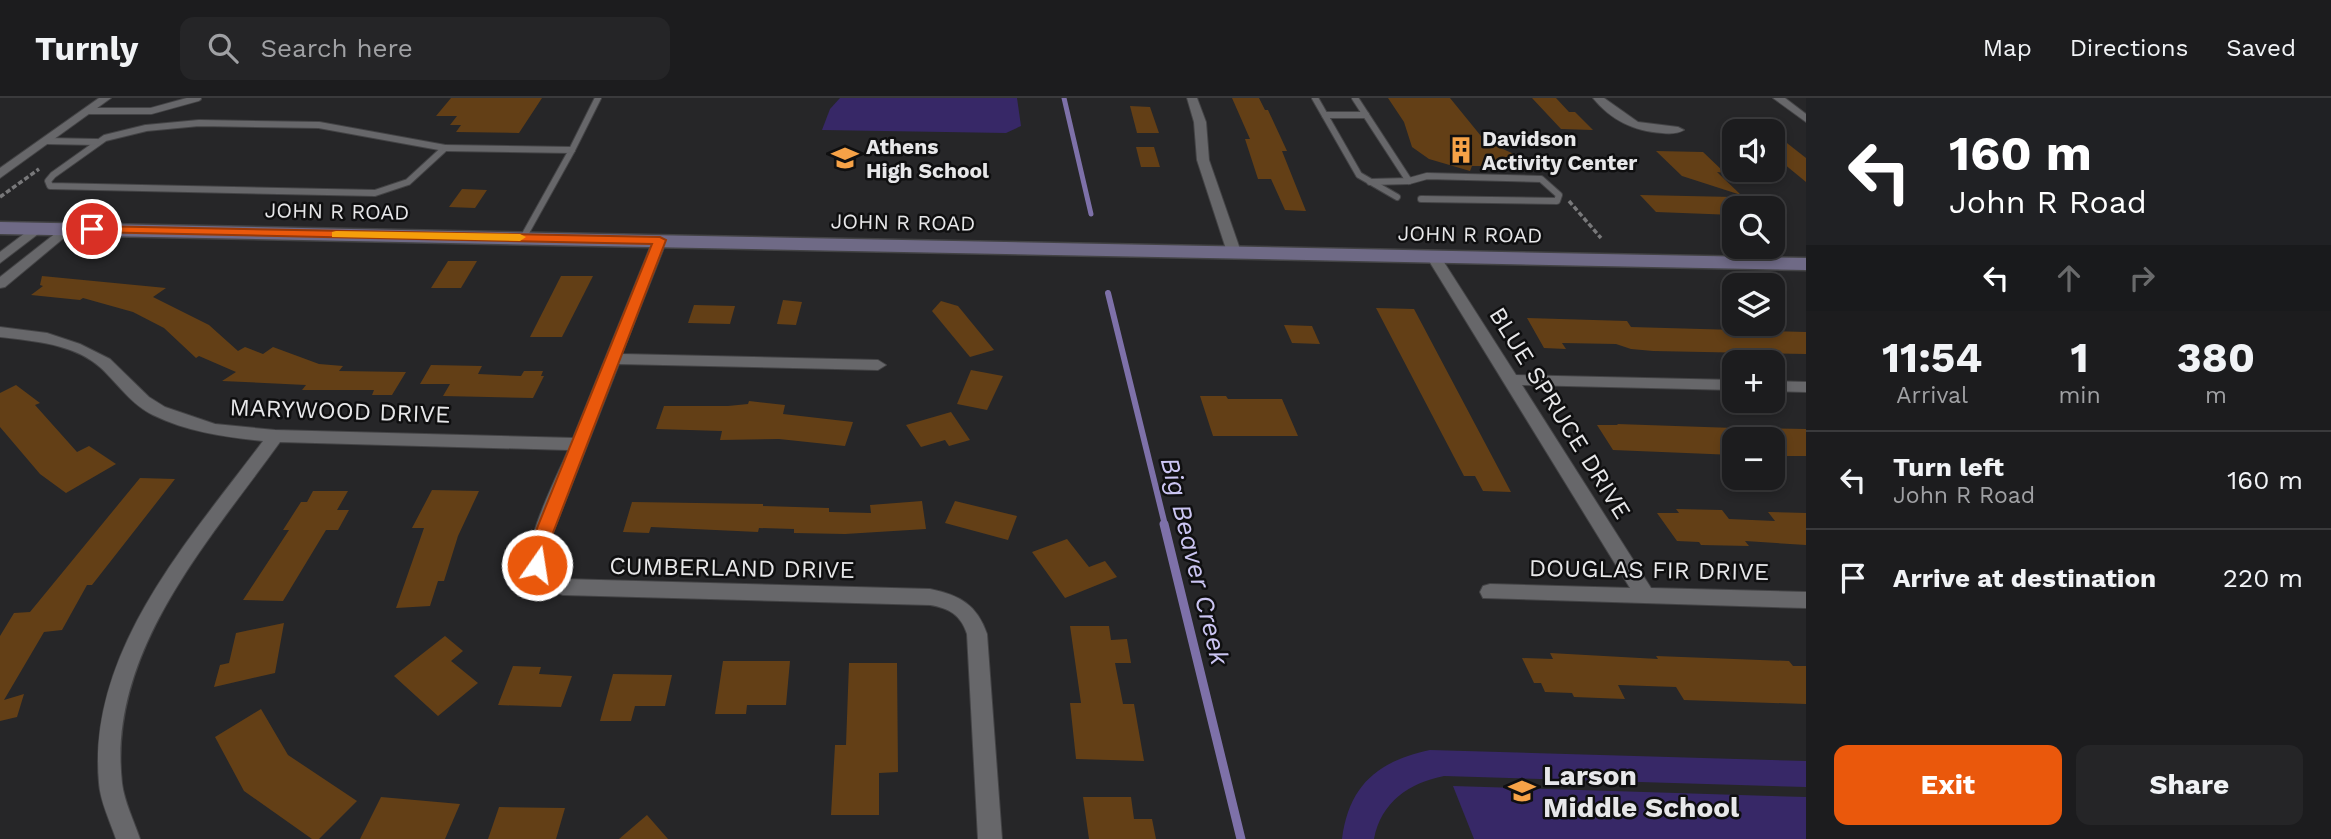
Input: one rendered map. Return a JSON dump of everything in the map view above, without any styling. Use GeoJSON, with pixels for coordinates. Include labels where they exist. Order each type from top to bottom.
{"type":"FeatureCollection","features":[{"type":"Feature","properties":{"kind":"main road","name":"JOHN R ROAD"},"geometry":{"type":"LineString","coordinates":[[0,228],[1806,264]]}},
{"type":"Feature","properties":{"kind":"street"},"geometry":{"type":"LineString","coordinates":[[0,174],[106,98]]}},
{"type":"Feature","properties":{"kind":"street"},"geometry":{"type":"LineString","coordinates":[[1192,98],[1200,122],[1203,160],[1234,251]]}},
{"type":"Feature","properties":{"kind":"street"},"geometry":{"type":"LineString","coordinates":[[1598,98],[1624,121],[1647,129],[1678,130]]}},
{"type":"Feature","properties":{"kind":"street"},"geometry":{"type":"LineString","coordinates":[[1778,98],[1806,119]]}},
{"type":"Feature","properties":{"kind":"street"},"geometry":{"type":"LineString","coordinates":[[0,259],[37,228]]}},
{"type":"Feature","properties":{"kind":"street"},"geometry":{"type":"LineString","coordinates":[[0,284],[66,229]]}},
{"type":"Feature","properties":{"kind":"street","name":"CUMBERLAND DRIVE"},"geometry":{"type":"LineString","coordinates":[[660,240],[538,552],[537,565],[540,575],[551,584],[577,588],[930,597],[958,604],[968,612],[977,634],[990,839]]}},
{"type":"Feature","properties":{"kind":"street","name":"BLUE SPRUCE DRIVE"},"geometry":{"type":"LineString","coordinates":[[1433,256],[1645,596]]}},
{"type":"Feature","properties":{"kind":"street","name":"MARYWOOD DRIVE"},"geometry":{"type":"LineString","coordinates":[[0,332],[47,338],[91,354],[104,362],[143,401],[175,419],[214,430],[275,436],[580,443]]}},
{"type":"Feature","properties":{"kind":"street"},"geometry":{"type":"LineString","coordinates":[[613,359],[878,365]]}},
{"type":"Feature","properties":{"kind":"street"},"geometry":{"type":"LineString","coordinates":[[1510,380],[1722,385]]}},
{"type":"Feature","properties":{"kind":"street"},"geometry":{"type":"LineString","coordinates":[[1785,386],[1806,387]]}},
{"type":"Feature","properties":{"kind":"street"},"geometry":{"type":"LineString","coordinates":[[128,839],[117,813],[111,785],[110,748],[117,697],[131,650],[168,586],[275,436]]}},
{"type":"Feature","properties":{"kind":"street","name":"DOUGLAS FIR DRIVE"},"geometry":{"type":"LineString","coordinates":[[1490,592],[1806,600]]}},
{"type":"Feature","properties":{"kind":"lane"},"geometry":{"type":"LineString","coordinates":[[87,111],[151,111],[198,98]]}},
{"type":"Feature","properties":{"kind":"lane"},"geometry":{"type":"LineString","coordinates":[[523,237],[598,98]]}},
{"type":"Feature","properties":{"kind":"lane"},"geometry":{"type":"LineString","coordinates":[[1315,98],[1359,175],[1397,197]]}},
{"type":"Feature","properties":{"kind":"lane"},"geometry":{"type":"LineString","coordinates":[[1354,98],[1409,181]]}},
{"type":"Feature","properties":{"kind":"lane"},"geometry":{"type":"LineString","coordinates":[[1325,116],[1366,115]]}},
{"type":"Feature","properties":{"kind":"lane"},"geometry":{"type":"LineString","coordinates":[[444,148],[411,179],[379,192],[61,188],[49,185],[48,181],[97,142],[154,127],[253,122],[333,126],[444,148],[572,150]]}},
{"type":"Feature","properties":{"kind":"lane"},"geometry":{"type":"LineString","coordinates":[[46,141],[97,142]]}},
{"type":"Feature","properties":{"kind":"lane"},"geometry":{"type":"LineString","coordinates":[[1370,182],[1409,181],[1427,176],[1541,179],[1559,195],[1557,201],[1421,199]]}},
{"type":"Feature","properties":{"kind":"path"},"geometry":{"type":"LineString","coordinates":[[1559,195],[1569,200],[1601,237]]}},
{"type":"Feature","properties":{"kind":"shaded area"},"geometry":{"type":"Polygon","coordinates":[[[840,98],[1017,98],[1021,126],[1006,133],[822,130],[830,109],[840,98]]]}},
{"type":"Feature","properties":{"kind":"shaded area"},"geometry":{"type":"Polygon","coordinates":[[[1430,750],[1806,761],[1806,787],[1444,776],[1419,784],[1398,796],[1383,815],[1374,839],[1342,839],[1351,804],[1369,778],[1395,761],[1430,750]]]}},
{"type":"Feature","properties":{"kind":"shaded area"},"geometry":{"type":"Polygon","coordinates":[[[1453,786],[1806,797],[1806,839],[1474,839],[1453,786]]]}},
{"type":"Feature","properties":{"kind":"building"},"geometry":{"type":"Polygon","coordinates":[[[451,98],[542,98],[519,133],[456,132],[461,125],[450,125],[457,116],[436,116],[451,98]]]}},
{"type":"Feature","properties":{"kind":"building"},"geometry":{"type":"Polygon","coordinates":[[[1232,98],[1259,98],[1265,110],[1268,110],[1287,151],[1282,151],[1306,211],[1285,210],[1271,179],[1258,179],[1245,139],[1250,139],[1232,98]]]}},
{"type":"Feature","properties":{"kind":"building"},"geometry":{"type":"Polygon","coordinates":[[[1388,98],[1450,98],[1485,141],[1514,154],[1488,166],[1472,166],[1470,171],[1429,159],[1412,147],[1404,122],[1388,98]]]}},
{"type":"Feature","properties":{"kind":"building"},"geometry":{"type":"Polygon","coordinates":[[[1532,98],[1556,98],[1593,130],[1561,129],[1532,98]]]}},
{"type":"Feature","properties":{"kind":"building"},"geometry":{"type":"Polygon","coordinates":[[[1130,106],[1150,107],[1159,133],[1137,133],[1130,106]]]}},
{"type":"Feature","properties":{"kind":"building"},"geometry":{"type":"Polygon","coordinates":[[[1785,141],[1806,158],[1806,182],[1785,165],[1785,141]]]}},
{"type":"Feature","properties":{"kind":"building"},"geometry":{"type":"Polygon","coordinates":[[[1136,147],[1154,147],[1160,167],[1141,167],[1136,147]]]}},
{"type":"Feature","properties":{"kind":"building"},"geometry":{"type":"Polygon","coordinates":[[[1656,151],[1703,152],[1722,170],[1722,173],[1717,172],[1722,177],[1722,182],[1727,182],[1741,195],[1682,176],[1656,151]]]}},
{"type":"Feature","properties":{"kind":"building"},"geometry":{"type":"Polygon","coordinates":[[[462,189],[487,190],[475,208],[449,207],[462,189]]]}},
{"type":"Feature","properties":{"kind":"building"},"geometry":{"type":"Polygon","coordinates":[[[1640,195],[1722,197],[1722,215],[1656,212],[1640,195]]]}},
{"type":"Feature","properties":{"kind":"building"},"geometry":{"type":"Polygon","coordinates":[[[448,261],[477,261],[461,288],[431,288],[448,261]]]}},
{"type":"Feature","properties":{"kind":"building"},"geometry":{"type":"Polygon","coordinates":[[[42,276],[166,288],[153,297],[209,325],[238,351],[245,347],[263,354],[273,347],[319,364],[343,366],[339,371],[406,372],[392,395],[372,395],[374,390],[302,390],[306,385],[222,381],[236,372],[199,356],[196,358],[164,328],[133,312],[83,298],[80,300],[31,295],[43,286],[40,285],[42,276]]]}},
{"type":"Feature","properties":{"kind":"building"},"geometry":{"type":"Polygon","coordinates":[[[561,276],[593,276],[562,337],[530,337],[561,276]]]}},
{"type":"Feature","properties":{"kind":"building"},"geometry":{"type":"Polygon","coordinates":[[[783,300],[802,302],[796,325],[777,324],[783,300]]]}},
{"type":"Feature","properties":{"kind":"building"},"geometry":{"type":"Polygon","coordinates":[[[941,301],[958,306],[994,350],[970,357],[932,311],[941,301]]]}},
{"type":"Feature","properties":{"kind":"building"},"geometry":{"type":"Polygon","coordinates":[[[694,305],[735,306],[730,324],[688,323],[694,305]]]}},
{"type":"Feature","properties":{"kind":"building"},"geometry":{"type":"Polygon","coordinates":[[[1376,308],[1414,309],[1511,492],[1483,491],[1475,476],[1464,476],[1376,308]]]}},
{"type":"Feature","properties":{"kind":"building"},"geometry":{"type":"Polygon","coordinates":[[[1527,318],[1627,321],[1631,327],[1722,330],[1722,336],[1785,336],[1785,331],[1806,332],[1806,354],[1785,354],[1785,350],[1653,351],[1631,349],[1616,344],[1562,343],[1566,349],[1544,348],[1527,318]]]}},
{"type":"Feature","properties":{"kind":"building"},"geometry":{"type":"Polygon","coordinates":[[[1284,325],[1312,326],[1320,344],[1292,343],[1284,325]]]}},
{"type":"Feature","properties":{"kind":"building"},"geometry":{"type":"Polygon","coordinates":[[[431,365],[482,366],[478,374],[521,376],[524,371],[543,371],[541,376],[544,376],[533,398],[443,396],[450,384],[420,384],[431,365]]]}},
{"type":"Feature","properties":{"kind":"building"},"geometry":{"type":"Polygon","coordinates":[[[971,370],[1003,376],[987,410],[957,404],[971,370]]]}},
{"type":"Feature","properties":{"kind":"building"},"geometry":{"type":"Polygon","coordinates":[[[16,385],[40,403],[35,405],[77,452],[89,446],[116,464],[66,493],[40,474],[0,427],[0,393],[16,385]]]}},
{"type":"Feature","properties":{"kind":"building"},"geometry":{"type":"Polygon","coordinates":[[[1200,396],[1282,399],[1298,436],[1213,436],[1200,396]]]}},
{"type":"Feature","properties":{"kind":"building"},"geometry":{"type":"Polygon","coordinates":[[[749,401],[785,405],[783,414],[853,422],[845,446],[779,439],[720,440],[722,431],[656,429],[664,406],[728,406],[748,404],[749,401]]]}},
{"type":"Feature","properties":{"kind":"building"},"geometry":{"type":"Polygon","coordinates":[[[951,412],[970,440],[949,446],[945,440],[921,447],[906,425],[951,412]]]}},
{"type":"Feature","properties":{"kind":"building"},"geometry":{"type":"Polygon","coordinates":[[[1597,425],[1722,428],[1722,455],[1613,450],[1597,425]]]}},
{"type":"Feature","properties":{"kind":"building"},"geometry":{"type":"Polygon","coordinates":[[[1785,429],[1806,429],[1806,456],[1785,456],[1785,429]]]}},
{"type":"Feature","properties":{"kind":"building"},"geometry":{"type":"Polygon","coordinates":[[[140,478],[175,479],[92,585],[87,585],[62,630],[44,632],[4,700],[24,694],[17,717],[0,721],[0,636],[14,613],[30,612],[140,478]]]}},
{"type":"Feature","properties":{"kind":"building"},"geometry":{"type":"Polygon","coordinates":[[[432,490],[479,491],[458,536],[444,581],[438,581],[430,606],[396,608],[424,528],[412,528],[432,490]]]}},
{"type":"Feature","properties":{"kind":"building"},"geometry":{"type":"Polygon","coordinates":[[[313,491],[348,491],[337,510],[349,510],[338,530],[326,530],[283,601],[243,600],[289,530],[283,530],[301,502],[307,502],[313,491]]]}},
{"type":"Feature","properties":{"kind":"building"},"geometry":{"type":"Polygon","coordinates":[[[922,501],[926,529],[845,534],[794,533],[794,529],[759,528],[758,532],[651,527],[649,533],[623,532],[632,502],[763,504],[829,508],[829,512],[871,513],[870,505],[922,501]]]}},
{"type":"Feature","properties":{"kind":"building"},"geometry":{"type":"Polygon","coordinates":[[[955,501],[1017,516],[1008,540],[945,523],[955,501]]]}},
{"type":"Feature","properties":{"kind":"building"},"geometry":{"type":"Polygon","coordinates":[[[1676,509],[1722,510],[1729,519],[1775,521],[1768,512],[1806,513],[1806,545],[1745,541],[1749,546],[1701,545],[1699,542],[1677,541],[1657,513],[1679,513],[1676,509]]]}},
{"type":"Feature","properties":{"kind":"building"},"geometry":{"type":"Polygon","coordinates":[[[1067,539],[1089,567],[1105,561],[1117,577],[1065,598],[1032,552],[1067,539]]]}},
{"type":"Feature","properties":{"kind":"building"},"geometry":{"type":"Polygon","coordinates":[[[284,623],[275,673],[214,687],[220,665],[229,663],[236,633],[284,623]]]}},
{"type":"Feature","properties":{"kind":"building"},"geometry":{"type":"Polygon","coordinates":[[[1070,626],[1109,626],[1111,640],[1127,639],[1131,663],[1115,663],[1123,704],[1134,704],[1144,761],[1076,759],[1070,703],[1081,703],[1070,626]]]}},
{"type":"Feature","properties":{"kind":"building"},"geometry":{"type":"Polygon","coordinates":[[[445,636],[463,651],[451,661],[478,683],[438,716],[394,676],[445,636]]]}},
{"type":"Feature","properties":{"kind":"building"},"geometry":{"type":"Polygon","coordinates":[[[1550,653],[1658,659],[1656,656],[1789,661],[1793,666],[1806,666],[1806,704],[1684,700],[1676,687],[1618,685],[1625,699],[1574,697],[1572,693],[1545,692],[1541,683],[1534,683],[1522,658],[1553,659],[1550,653]]]}},
{"type":"Feature","properties":{"kind":"building"},"geometry":{"type":"Polygon","coordinates":[[[723,661],[790,661],[786,705],[747,705],[746,714],[715,714],[723,661]]]}},
{"type":"Feature","properties":{"kind":"building"},"geometry":{"type":"Polygon","coordinates":[[[849,663],[897,663],[898,772],[879,773],[879,815],[831,815],[835,745],[846,745],[849,663]]]}},
{"type":"Feature","properties":{"kind":"building"},"geometry":{"type":"Polygon","coordinates":[[[513,666],[541,667],[539,674],[572,676],[561,707],[498,705],[513,666]]]}},
{"type":"Feature","properties":{"kind":"building"},"geometry":{"type":"Polygon","coordinates":[[[613,674],[672,675],[665,706],[635,706],[631,721],[600,721],[613,674]]]}},
{"type":"Feature","properties":{"kind":"building"},"geometry":{"type":"Polygon","coordinates":[[[261,709],[288,755],[357,801],[319,839],[312,839],[244,791],[215,737],[261,709]]]}},
{"type":"Feature","properties":{"kind":"building"},"geometry":{"type":"Polygon","coordinates":[[[381,797],[460,804],[445,839],[360,839],[381,797]]]}},
{"type":"Feature","properties":{"kind":"building"},"geometry":{"type":"Polygon","coordinates":[[[1083,797],[1131,797],[1134,819],[1152,819],[1156,839],[1089,839],[1083,797]]]}},
{"type":"Feature","properties":{"kind":"building"},"geometry":{"type":"Polygon","coordinates":[[[499,807],[565,808],[556,839],[488,839],[499,807]]]}},
{"type":"Feature","properties":{"kind":"building"},"geometry":{"type":"Polygon","coordinates":[[[647,815],[668,839],[619,839],[647,815]]]}},
{"type":"Feature","properties":{"kind":"waterway","name":"Big Beaver Creek"},"geometry":{"type":"LineString","coordinates":[[1064,98],[1091,214]]}},
{"type":"Feature","properties":{"kind":"waterway","name":"Big Beaver Creek"},"geometry":{"type":"LineString","coordinates":[[1108,293],[1165,525]]}},
{"type":"Feature","properties":{"kind":"waterway","name":"Big Beaver Creek"},"geometry":{"type":"LineString","coordinates":[[1164,524],[1241,839]]}},
{"type":"Feature","properties":{"kind":"slow traffic"},"geometry":{"type":"LineString","coordinates":[[336,234],[520,237]]}},
{"type":"Feature","properties":{"kind":"place","name":"Davidson Activity Center"},"geometry":{"type":"Point","coordinates":[1461,150]}},
{"type":"Feature","properties":{"kind":"place","name":"Athens High School"},"geometry":{"type":"Point","coordinates":[845,158]}},
{"type":"Feature","properties":{"kind":"place","name":"Larson Middle School"},"geometry":{"type":"Point","coordinates":[1522,791]}},
{"type":"Feature","properties":{"kind":"route"},"geometry":{"type":"LineString","coordinates":[[92,229],[660,240],[542,538],[537,565]]}}]}
